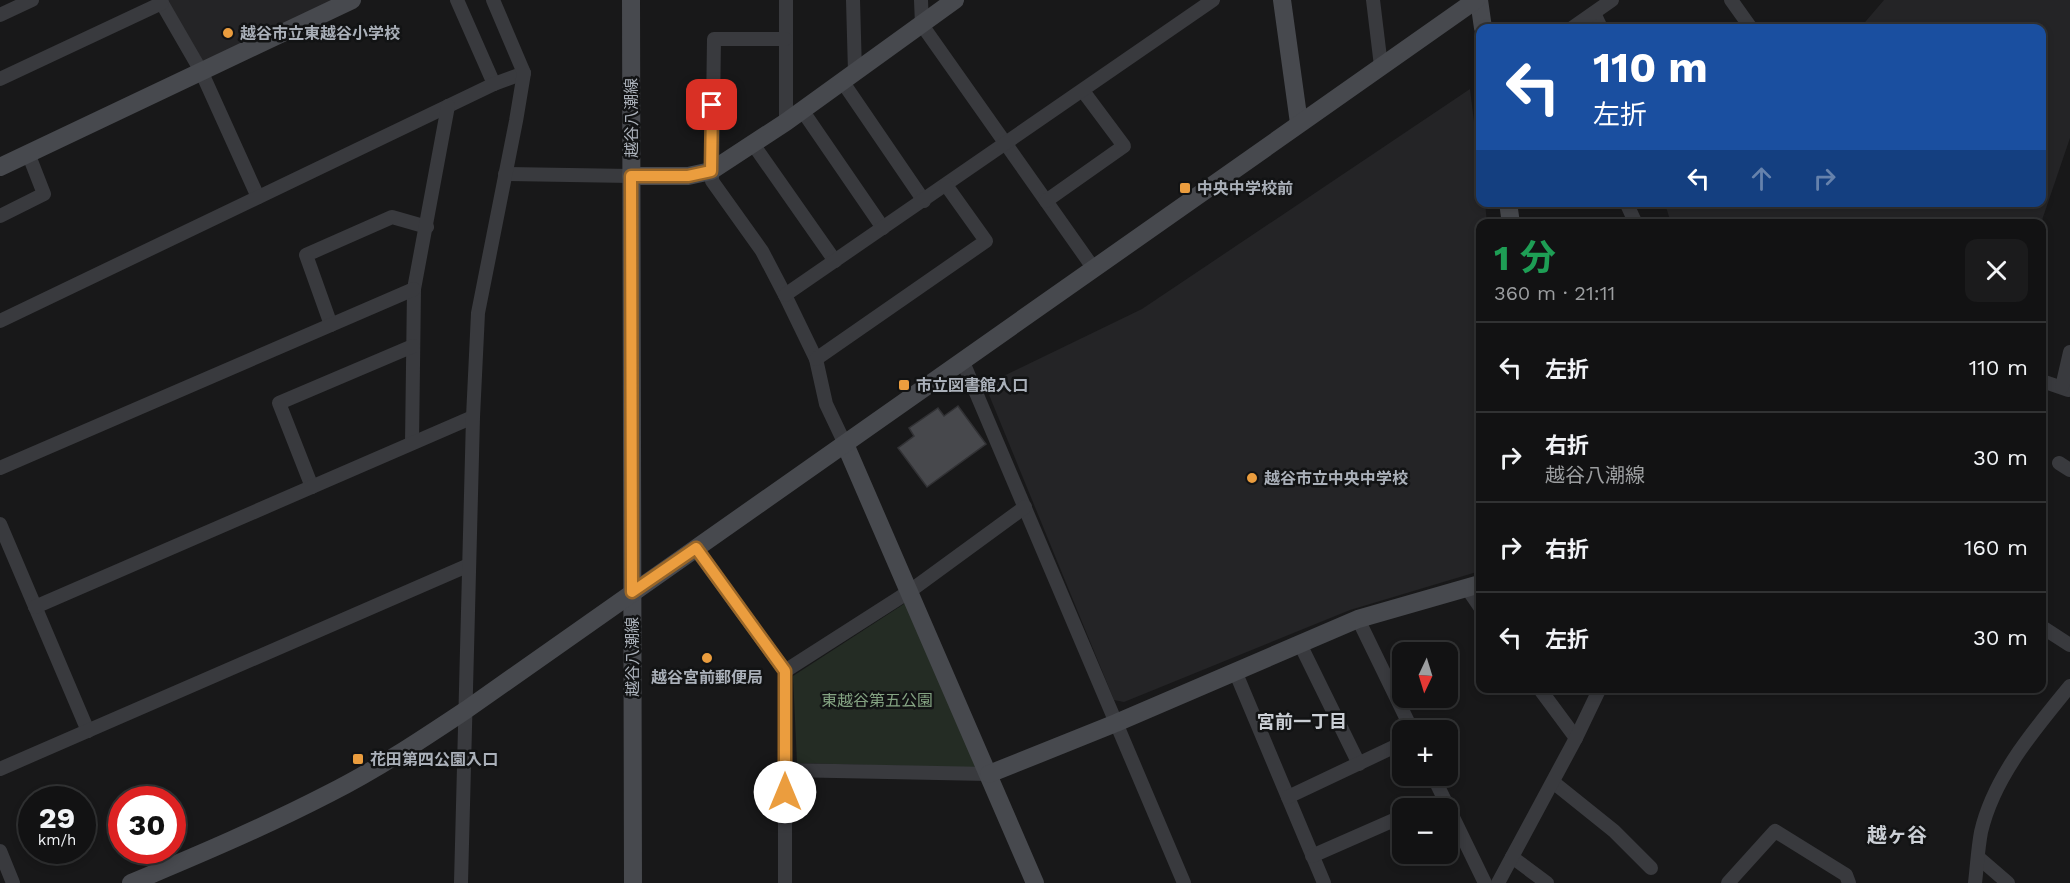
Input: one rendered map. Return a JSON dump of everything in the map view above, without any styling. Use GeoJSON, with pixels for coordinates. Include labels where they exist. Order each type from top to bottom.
{"type":"FeatureCollection","features":[{"type":"Feature","properties":{"kind":"street"},"geometry":{"type":"LineString","coordinates":[[0,15],[32,0]]}},
{"type":"Feature","properties":{"kind":"street"},"geometry":{"type":"LineString","coordinates":[[0,167],[352,0]]}},
{"type":"Feature","properties":{"kind":"street"},"geometry":{"type":"LineString","coordinates":[[457,0],[494,84]]}},
{"type":"Feature","properties":{"kind":"street"},"geometry":{"type":"LineString","coordinates":[[461,883],[473,417],[478,313],[524,74],[493,0]]}},
{"type":"Feature","properties":{"kind":"street","name":"越谷八潮線"},"geometry":{"type":"LineString","coordinates":[[631,0],[633,883]]}},
{"type":"Feature","properties":{"kind":"street"},"geometry":{"type":"LineString","coordinates":[[786,0],[786,122]]}},
{"type":"Feature","properties":{"kind":"street"},"geometry":{"type":"LineString","coordinates":[[853,0],[848,76],[924,201]]}},
{"type":"Feature","properties":{"kind":"street"},"geometry":{"type":"LineString","coordinates":[[921,0],[922,25],[1094,269]]}},
{"type":"Feature","properties":{"kind":"street"},"geometry":{"type":"LineString","coordinates":[[505,174],[688,176],[711,171],[786,122],[955,0]]}},
{"type":"Feature","properties":{"kind":"street"},"geometry":{"type":"LineString","coordinates":[[785,295],[1213,0]]}},
{"type":"Feature","properties":{"kind":"street"},"geometry":{"type":"LineString","coordinates":[[1282,0],[1299,123]]}},
{"type":"Feature","properties":{"kind":"street"},"geometry":{"type":"LineString","coordinates":[[1373,0],[1380,66]]}},
{"type":"Feature","properties":{"kind":"street"},"geometry":{"type":"LineString","coordinates":[[131,883],[227,843],[330,793],[399,754],[466,710],[1477,0],[1482,24]]}},
{"type":"Feature","properties":{"kind":"street"},"geometry":{"type":"LineString","coordinates":[[1578,24],[1612,0]]}},
{"type":"Feature","properties":{"kind":"street"},"geometry":{"type":"LineString","coordinates":[[1731,0],[1748,24]]}},
{"type":"Feature","properties":{"kind":"street"},"geometry":{"type":"LineString","coordinates":[[0,79],[161,2],[201,71],[258,197]]}},
{"type":"Feature","properties":{"kind":"street"},"geometry":{"type":"LineString","coordinates":[[1594,13],[1599,24]]}},
{"type":"Feature","properties":{"kind":"street"},"geometry":{"type":"LineString","coordinates":[[785,39],[714,39],[712,181],[762,251],[816,359],[826,404],[910,591],[1035,883]]}},
{"type":"Feature","properties":{"kind":"street"},"geometry":{"type":"LineString","coordinates":[[0,321],[494,84],[524,74]]}},
{"type":"Feature","properties":{"kind":"street"},"geometry":{"type":"LineString","coordinates":[[1046,201],[1124,146],[1083,91]]}},
{"type":"Feature","properties":{"kind":"street"},"geometry":{"type":"LineString","coordinates":[[411,443],[414,289],[448,106]]}},
{"type":"Feature","properties":{"kind":"street"},"geometry":{"type":"LineString","coordinates":[[802,110],[883,228]]}},
{"type":"Feature","properties":{"kind":"street"},"geometry":{"type":"LineString","coordinates":[[753,144],[836,261]]}},
{"type":"Feature","properties":{"kind":"street"},"geometry":{"type":"LineString","coordinates":[[0,216],[44,194],[28,153]]}},
{"type":"Feature","properties":{"kind":"street"},"geometry":{"type":"LineString","coordinates":[[816,359],[986,241],[946,185]]}},
{"type":"Feature","properties":{"kind":"street"},"geometry":{"type":"LineString","coordinates":[[331,325],[306,255],[392,217],[427,227]]}},
{"type":"Feature","properties":{"kind":"street"},"geometry":{"type":"LineString","coordinates":[[0,468],[414,289]]}},
{"type":"Feature","properties":{"kind":"street"},"geometry":{"type":"LineString","coordinates":[[312,487],[279,403],[413,346]]}},
{"type":"Feature","properties":{"kind":"street"},"geometry":{"type":"LineString","coordinates":[[2046,382],[2066,389],[2070,352]]}},
{"type":"Feature","properties":{"kind":"street"},"geometry":{"type":"LineString","coordinates":[[963,362],[1184,883]]}},
{"type":"Feature","properties":{"kind":"street"},"geometry":{"type":"LineString","coordinates":[[35,607],[473,417]]}},
{"type":"Feature","properties":{"kind":"street"},"geometry":{"type":"LineString","coordinates":[[785,671],[910,591],[1026,507]]}},
{"type":"Feature","properties":{"kind":"street"},"geometry":{"type":"LineString","coordinates":[[0,524],[88,731]]}},
{"type":"Feature","properties":{"kind":"street"},"geometry":{"type":"LineString","coordinates":[[696,548],[785,671],[785,883]]}},
{"type":"Feature","properties":{"kind":"street"},"geometry":{"type":"LineString","coordinates":[[0,769],[469,565]]}},
{"type":"Feature","properties":{"kind":"street"},"geometry":{"type":"LineString","coordinates":[[785,770],[989,774],[1116,723],[1358,619],[1474,586]]}},
{"type":"Feature","properties":{"kind":"street"},"geometry":{"type":"LineString","coordinates":[[1358,619],[1407,720]]}},
{"type":"Feature","properties":{"kind":"street"},"geometry":{"type":"LineString","coordinates":[[2046,630],[2070,645]]}},
{"type":"Feature","properties":{"kind":"street"},"geometry":{"type":"LineString","coordinates":[[1300,644],[1359,764]]}},
{"type":"Feature","properties":{"kind":"street"},"geometry":{"type":"LineString","coordinates":[[1235,671],[1324,883]]}},
{"type":"Feature","properties":{"kind":"street"},"geometry":{"type":"LineString","coordinates":[[1975,883],[1981,832],[1996,793],[2019,750],[2070,686]]}},
{"type":"Feature","properties":{"kind":"street"},"geometry":{"type":"LineString","coordinates":[[1543,693],[1576,738]]}},
{"type":"Feature","properties":{"kind":"street"},"geometry":{"type":"LineString","coordinates":[[1498,883],[1553,782],[1598,693]]}},
{"type":"Feature","properties":{"kind":"street"},"geometry":{"type":"LineString","coordinates":[[1288,797],[1392,748]]}},
{"type":"Feature","properties":{"kind":"street"},"geometry":{"type":"LineString","coordinates":[[1553,782],[1614,831],[1651,868]]}},
{"type":"Feature","properties":{"kind":"street"},"geometry":{"type":"LineString","coordinates":[[1438,786],[1485,883]]}},
{"type":"Feature","properties":{"kind":"street"},"geometry":{"type":"LineString","coordinates":[[1312,856],[1392,821]]}},
{"type":"Feature","properties":{"kind":"street"},"geometry":{"type":"LineString","coordinates":[[1728,883],[1775,831],[1846,874],[1850,883]]}},
{"type":"Feature","properties":{"kind":"street"},"geometry":{"type":"LineString","coordinates":[[0,851],[14,883]]}},
{"type":"Feature","properties":{"kind":"street"},"geometry":{"type":"LineString","coordinates":[[1512,857],[1547,883]]}},
{"type":"Feature","properties":{"kind":"street"},"geometry":{"type":"LineString","coordinates":[[1978,858],[2008,883]]}},
{"type":"Feature","properties":{"kind":"shaded area","name":"越谷市立東越谷小学校"},"geometry":{"type":"Polygon","coordinates":[[[166,0],[340,0],[202,65],[166,0]]]}},
{"type":"Feature","properties":{"kind":"shaded area"},"geometry":{"type":"Polygon","coordinates":[[[1884,0],[2070,0],[2070,138],[2042,219],[1670,219],[1666,207],[2046,207],[2046,24],[1863,24],[1884,0]]]}},
{"type":"Feature","properties":{"kind":"shaded area","name":"越谷市立中央中学校"},"geometry":{"type":"Polygon","coordinates":[[[1470,89],[1476,138],[1476,207],[1485,207],[1487,219],[1476,219],[1476,572],[1350,610],[1124,702],[1114,700],[985,385],[1142,309],[1470,89]]]}},
{"type":"Feature","properties":{"kind":"green space","name":"東越谷第五公園"},"geometry":{"type":"Polygon","coordinates":[[[907,602],[979,768],[797,763],[793,676],[907,602]]]}},
{"type":"Feature","properties":{"kind":"building"},"geometry":{"type":"Polygon","coordinates":[[[958,406],[986,444],[927,487],[898,448],[914,436],[909,428],[938,408],[944,416],[958,406]]]}},
{"type":"Feature","properties":{"kind":"place","name":"越谷市立東越谷小学校"},"geometry":{"type":"Point","coordinates":[228,33]}},
{"type":"Feature","properties":{"kind":"place","name":"中央中学校前"},"geometry":{"type":"Point","coordinates":[1185,188]}},
{"type":"Feature","properties":{"kind":"place","name":"市立図書館入口"},"geometry":{"type":"Point","coordinates":[904,385]}},
{"type":"Feature","properties":{"kind":"place","name":"越谷市立中央中学校"},"geometry":{"type":"Point","coordinates":[1252,478]}},
{"type":"Feature","properties":{"kind":"place","name":"越谷宮前郵便局"},"geometry":{"type":"Point","coordinates":[707,658]}},
{"type":"Feature","properties":{"kind":"place","name":"花田第四公園入口"},"geometry":{"type":"Point","coordinates":[358,759]}},
{"type":"Feature","properties":{"kind":"district","name":"宮前一丁目"},"geometry":{"type":"Point","coordinates":[1302,722]}},
{"type":"Feature","properties":{"kind":"district","name":"越ヶ谷"},"geometry":{"type":"Point","coordinates":[1897,835]}},
{"type":"Feature","properties":{"kind":"route"},"geometry":{"type":"LineString","coordinates":[[712,105],[711,171],[688,176],[631,176],[632,592],[696,548],[785,671],[785,792]]}}]}
